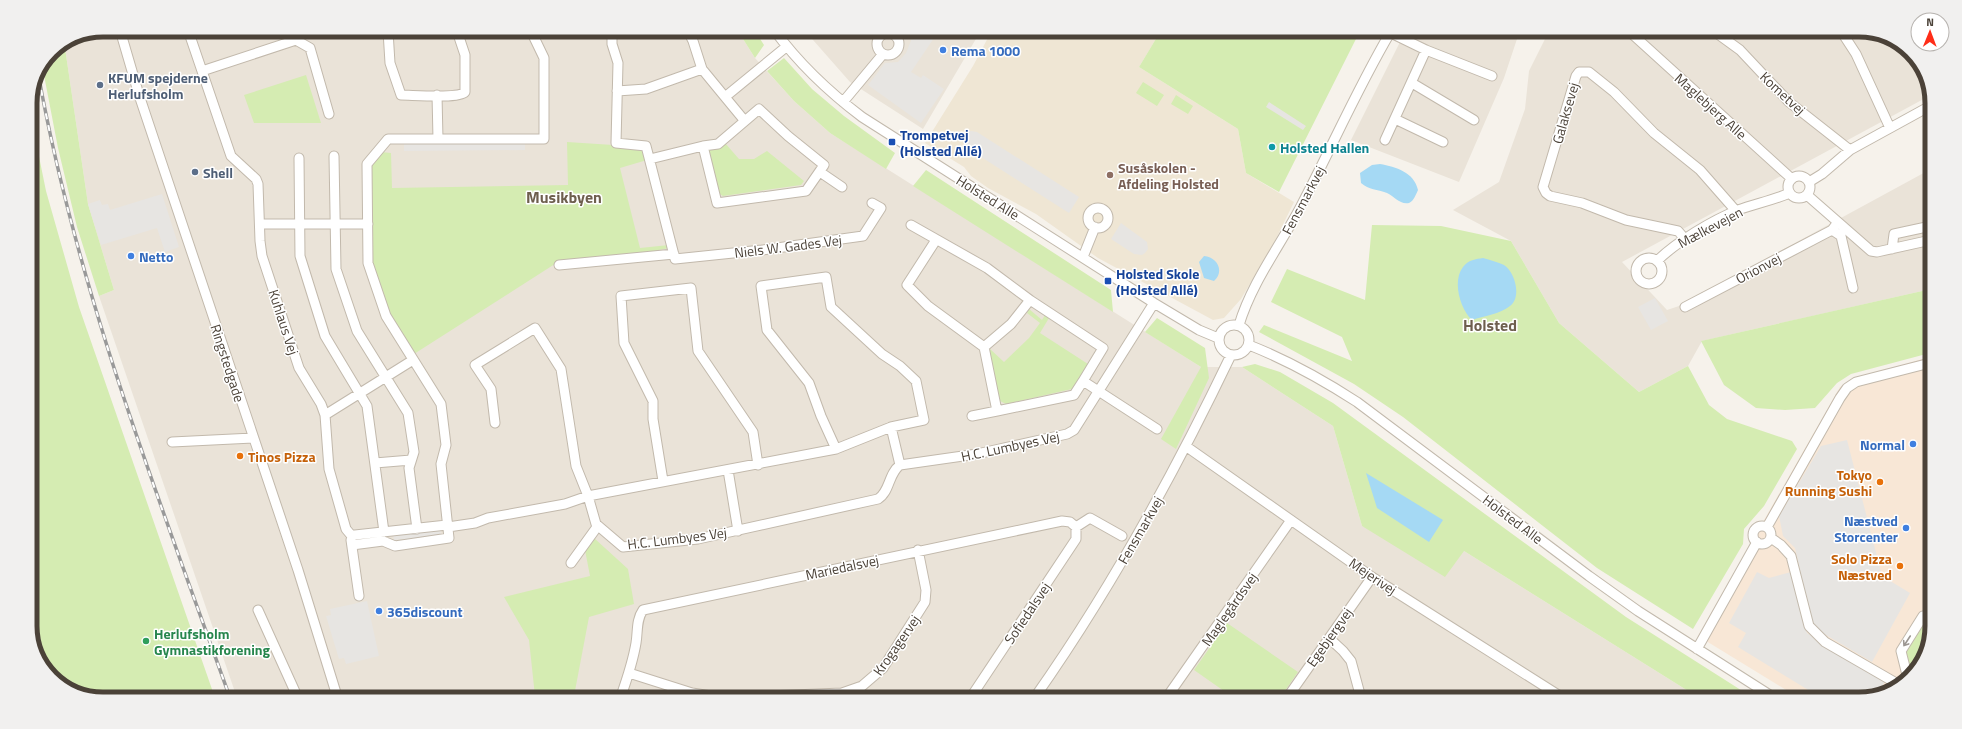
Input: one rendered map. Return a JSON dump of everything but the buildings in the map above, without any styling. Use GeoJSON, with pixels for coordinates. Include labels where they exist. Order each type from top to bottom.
{"type":"FeatureCollection","features":[{"type":"Feature","properties":{"kind":"street","name":"Ringstedgade"},"geometry":{"type":"LineString","coordinates":[[122,37],[141,101],[310,608],[336,692]]}},
{"type":"Feature","properties":{"kind":"street","name":"Kuhlaus Vej"},"geometry":{"type":"LineString","coordinates":[[190,37],[231,156],[256,179],[258,184],[262,256],[299,368],[321,404],[325,415],[330,469],[346,529],[351,535],[359,596]]}},
{"type":"Feature","properties":{"kind":"street"},"geometry":{"type":"LineString","coordinates":[[202,71],[296,40],[298,37]]}},
{"type":"Feature","properties":{"kind":"street"},"geometry":{"type":"LineString","coordinates":[[388,37],[390,63],[401,95],[461,95],[465,92],[465,55],[459,37]]}},
{"type":"Feature","properties":{"kind":"street"},"geometry":{"type":"LineString","coordinates":[[352,544],[383,541],[395,546],[449,538],[441,464],[446,445],[441,404],[386,316],[368,263],[367,164],[388,139],[544,139],[544,58],[534,37]]}},
{"type":"Feature","properties":{"kind":"street"},"geometry":{"type":"LineString","coordinates":[[612,37],[612,44],[618,63],[616,143],[646,146],[674,254]]}},
{"type":"Feature","properties":{"kind":"street"},"geometry":{"type":"LineString","coordinates":[[691,37],[702,69],[744,120]]}},
{"type":"Feature","properties":{"kind":"street","name":"Holsted Alle"},"geometry":{"type":"LineString","coordinates":[[779,37],[786,47],[821,83],[862,117],[1154,303],[1199,330],[1218,338]]}},
{"type":"Feature","properties":{"kind":"street"},"geometry":{"type":"LineString","coordinates":[[877,37],[877,46],[883,54],[893,55],[898,50],[900,43],[899,37]]}},
{"type":"Feature","properties":{"kind":"street","name":"Fensmarkvej"},"geometry":{"type":"LineString","coordinates":[[1239,325],[1256,285],[1301,207],[1364,78],[1389,37]]}},
{"type":"Feature","properties":{"kind":"street"},"geometry":{"type":"LineString","coordinates":[[1399,37],[1426,50],[1492,76]]}},
{"type":"Feature","properties":{"kind":"street","name":"Maglebjerg Alle"},"geometry":{"type":"LineString","coordinates":[[1635,37],[1792,179]]}},
{"type":"Feature","properties":{"kind":"street","name":"Kometvej"},"geometry":{"type":"LineString","coordinates":[[1722,37],[1740,50],[1789,102],[1850,150]]}},
{"type":"Feature","properties":{"kind":"street"},"geometry":{"type":"LineString","coordinates":[[1845,37],[1856,54],[1890,128]]}},
{"type":"Feature","properties":{"kind":"street"},"geometry":{"type":"LineString","coordinates":[[296,40],[310,48],[329,114]]}},
{"type":"Feature","properties":{"kind":"street"},"geometry":{"type":"LineString","coordinates":[[725,97],[786,47]]}},
{"type":"Feature","properties":{"kind":"street"},"geometry":{"type":"LineString","coordinates":[[1385,140],[1426,50]]}},
{"type":"Feature","properties":{"kind":"street"},"geometry":{"type":"LineString","coordinates":[[843,102],[883,54]]}},
{"type":"Feature","properties":{"kind":"street"},"geometry":{"type":"LineString","coordinates":[[617,91],[646,89],[702,69]]}},
{"type":"Feature","properties":{"kind":"street","name":"Galaksevej"},"geometry":{"type":"LineString","coordinates":[[1685,239],[1678,231],[1626,220],[1582,202],[1550,196],[1546,193],[1543,187],[1576,76],[1579,72],[1589,72],[1614,92],[1654,133],[1700,170],[1736,211]]}},
{"type":"Feature","properties":{"kind":"street"},"geometry":{"type":"LineString","coordinates":[[1412,83],[1474,120]]}},
{"type":"Feature","properties":{"kind":"street"},"geometry":{"type":"LineString","coordinates":[[437,95],[438,139]]}},
{"type":"Feature","properties":{"kind":"street"},"geometry":{"type":"LineString","coordinates":[[650,159],[703,146],[718,144],[744,120],[759,109],[788,136],[824,165],[806,191],[717,203],[703,146]]}},
{"type":"Feature","properties":{"kind":"street"},"geometry":{"type":"LineString","coordinates":[[1809,182],[1822,174],[1850,150],[1925,110]]}},
{"type":"Feature","properties":{"kind":"street"},"geometry":{"type":"LineString","coordinates":[[1395,119],[1443,142]]}},
{"type":"Feature","properties":{"kind":"street"},"geometry":{"type":"LineString","coordinates":[[334,156],[336,269],[352,321],[408,413],[414,452],[409,468],[417,529]]}},
{"type":"Feature","properties":{"kind":"street"},"geometry":{"type":"LineString","coordinates":[[298,158],[300,256],[325,336],[367,406],[384,532]]}},
{"type":"Feature","properties":{"kind":"street"},"geometry":{"type":"LineString","coordinates":[[820,172],[842,187]]}},
{"type":"Feature","properties":{"kind":"street"},"geometry":{"type":"LineString","coordinates":[[1801,176],[1809,182],[1810,188],[1807,195],[1796,197],[1790,193],[1789,184],[1792,179],[1801,176]]}},
{"type":"Feature","properties":{"kind":"street","name":"Mælkevejen"},"geometry":{"type":"LineString","coordinates":[[1657,261],[1669,249],[1736,211],[1790,193]]}},
{"type":"Feature","properties":{"kind":"street"},"geometry":{"type":"LineString","coordinates":[[1807,195],[1870,251],[1877,252],[1925,241]]}},
{"type":"Feature","properties":{"kind":"street","name":"Niels W. Gades Vej"},"geometry":{"type":"LineString","coordinates":[[559,265],[674,254],[675,259],[762,250],[864,236],[881,208],[872,202]]}},
{"type":"Feature","properties":{"kind":"street","name":"Orionvej"},"geometry":{"type":"LineString","coordinates":[[1685,307],[1832,230],[1838,222]]}},
{"type":"Feature","properties":{"kind":"street"},"geometry":{"type":"LineString","coordinates":[[260,224],[368,224]]}},
{"type":"Feature","properties":{"kind":"street"},"geometry":{"type":"LineString","coordinates":[[911,225],[987,268],[1030,300],[1103,348],[1074,395],[972,416]]}},
{"type":"Feature","properties":{"kind":"street"},"geometry":{"type":"LineString","coordinates":[[1892,248],[1894,234],[1925,227]]}},
{"type":"Feature","properties":{"kind":"street"},"geometry":{"type":"LineString","coordinates":[[1083,257],[1094,228]]}},
{"type":"Feature","properties":{"kind":"street"},"geometry":{"type":"LineString","coordinates":[[1832,230],[1841,236],[1853,288]]}},
{"type":"Feature","properties":{"kind":"street"},"geometry":{"type":"LineString","coordinates":[[936,240],[907,285],[928,306],[984,347],[997,411]]}},
{"type":"Feature","properties":{"kind":"street"},"geometry":{"type":"LineString","coordinates":[[351,535],[447,526],[566,504],[588,496],[836,449],[891,428],[924,420],[916,381],[900,366],[882,354],[831,307],[826,277],[761,286],[767,330],[810,383],[821,416],[836,449]]}},
{"type":"Feature","properties":{"kind":"street"},"geometry":{"type":"LineString","coordinates":[[663,481],[653,419],[653,402],[624,343],[621,296],[691,288],[698,351],[753,432],[758,465]]}},
{"type":"Feature","properties":{"kind":"street"},"geometry":{"type":"LineString","coordinates":[[984,347],[1011,324],[1030,300]]}},
{"type":"Feature","properties":{"kind":"street","name":"H.C. Lumbyes Vej"},"geometry":{"type":"LineString","coordinates":[[597,527],[623,547],[698,539],[878,499],[884,494],[893,471],[900,465],[977,454],[1067,434],[1074,430],[1154,303]]}},
{"type":"Feature","properties":{"kind":"street"},"geometry":{"type":"LineString","coordinates":[[1230,325],[1239,325],[1249,334],[1249,345],[1242,353],[1231,355],[1223,350],[1220,346],[1218,338],[1225,327],[1230,325]]}},
{"type":"Feature","properties":{"kind":"street"},"geometry":{"type":"LineString","coordinates":[[495,423],[491,389],[475,365],[535,328],[561,369],[576,466],[588,496],[597,527],[571,563]]}},
{"type":"Feature","properties":{"kind":"street","name":"Holsted Alle"},"geometry":{"type":"LineString","coordinates":[[1249,345],[1294,365],[1357,402],[1589,576],[1697,649],[1765,692]]}},
{"type":"Feature","properties":{"kind":"street","name":"Fensmarkvej"},"geometry":{"type":"LineString","coordinates":[[1038,692],[1060,661],[1132,546],[1186,447],[1231,355]]}},
{"type":"Feature","properties":{"kind":"street"},"geometry":{"type":"LineString","coordinates":[[325,415],[413,360]]}},
{"type":"Feature","properties":{"kind":"street"},"geometry":{"type":"LineString","coordinates":[[1767,527],[1847,388],[1862,380],[1925,364]]}},
{"type":"Feature","properties":{"kind":"street"},"geometry":{"type":"LineString","coordinates":[[1083,381],[1157,429]]}},
{"type":"Feature","properties":{"kind":"street"},"geometry":{"type":"LineString","coordinates":[[891,428],[900,465]]}},
{"type":"Feature","properties":{"kind":"street"},"geometry":{"type":"LineString","coordinates":[[172,442],[253,438]]}},
{"type":"Feature","properties":{"kind":"street","name":"Mejerivej"},"geometry":{"type":"LineString","coordinates":[[1186,447],[1372,577],[1554,692]]}},
{"type":"Feature","properties":{"kind":"street"},"geometry":{"type":"LineString","coordinates":[[375,463],[411,460]]}},
{"type":"Feature","properties":{"kind":"street","name":"H.C. Lumbyes Vej"},"geometry":{"type":"LineString","coordinates":[[728,470],[738,531]]}},
{"type":"Feature","properties":{"kind":"street"},"geometry":{"type":"LineString","coordinates":[[1076,527],[1090,518],[1122,536]]}},
{"type":"Feature","properties":{"kind":"street","name":"Maglegårdsvej"},"geometry":{"type":"LineString","coordinates":[[1171,692],[1291,520]]}},
{"type":"Feature","properties":{"kind":"street","name":"Mariedalsvej"},"geometry":{"type":"LineString","coordinates":[[622,692],[629,673],[636,642],[638,616],[643,610],[918,550],[1062,521],[1070,522],[1076,527]]}},
{"type":"Feature","properties":{"kind":"street"},"geometry":{"type":"LineString","coordinates":[[1757,542],[1754,537],[1754,531],[1762,526],[1767,527],[1771,532],[1771,538]]}},
{"type":"Feature","properties":{"kind":"street","name":"Sofiedalsvej"},"geometry":{"type":"LineString","coordinates":[[974,692],[1076,539],[1076,527]]}},
{"type":"Feature","properties":{"kind":"street"},"geometry":{"type":"LineString","coordinates":[[1757,542],[1765,543],[1771,538]]}},
{"type":"Feature","properties":{"kind":"street"},"geometry":{"type":"LineString","coordinates":[[1771,538],[1781,545],[1791,556],[1810,626],[1816,635],[1891,683]]}},
{"type":"Feature","properties":{"kind":"street"},"geometry":{"type":"LineString","coordinates":[[1697,649],[1757,542]]}},
{"type":"Feature","properties":{"kind":"street","name":"Krogagervej"},"geometry":{"type":"LineString","coordinates":[[845,692],[862,686],[883,668],[924,604],[926,590],[918,550]]}},
{"type":"Feature","properties":{"kind":"street","name":"Egebjergvej"},"geometry":{"type":"LineString","coordinates":[[1291,692],[1372,577]]}},
{"type":"Feature","properties":{"kind":"street"},"geometry":{"type":"LineString","coordinates":[[258,610],[295,692]]}},
{"type":"Feature","properties":{"kind":"street"},"geometry":{"type":"LineString","coordinates":[[1907,672],[1901,654],[1903,648],[1923,616],[1925,617]]}},
{"type":"Feature","properties":{"kind":"street"},"geometry":{"type":"LineString","coordinates":[[1329,638],[1351,661],[1359,692]]}},
{"type":"Feature","properties":{"kind":"street"},"geometry":{"type":"LineString","coordinates":[[629,673],[689,692]]}},
{"type":"Feature","properties":{"kind":"shaded area"},"geometry":{"type":"Polygon","coordinates":[[[102,37],[742,37],[755,58],[794,101],[830,133],[1201,367],[1242,367],[1333,426],[1362,526],[1464,551],[1690,692],[235,692],[99,296],[114,290],[88,204],[65,49],[102,37]]]}},
{"type":"Feature","properties":{"kind":"shaded area"},"geometry":{"type":"Polygon","coordinates":[[[810,37],[977,37],[923,129],[850,82],[810,37]]]}},
{"type":"Feature","properties":{"kind":"shaded area"},"geometry":{"type":"Polygon","coordinates":[[[911,37],[935,37],[911,72],[921,78],[923,75],[944,89],[921,123],[868,85],[885,63],[898,62],[906,53],[912,38],[911,37]]]}},
{"type":"Feature","properties":{"kind":"shaded area","name":"Susåskolen - Afdeling Holsted"},"geometry":{"type":"Polygon","coordinates":[[[988,37],[1157,37],[1139,67],[1238,129],[1246,173],[1294,202],[1274,243],[1241,299],[1224,318],[1213,320],[1098,258],[1036,214],[988,188],[971,176],[964,167],[925,143],[973,66],[988,37]]]}},
{"type":"Feature","properties":{"kind":"shaded area"},"geometry":{"type":"Polygon","coordinates":[[[1391,37],[1518,37],[1504,78],[1459,182],[1351,140],[1400,42],[1391,37]]]}},
{"type":"Feature","properties":{"kind":"shaded area"},"geometry":{"type":"Polygon","coordinates":[[[1546,37],[1860,37],[1881,40],[1896,48],[1906,56],[1916,70],[1920,77],[1925,98],[1622,262],[1667,310],[1679,306],[1925,172],[1925,290],[1702,341],[1688,366],[1639,392],[1559,323],[1511,241],[1453,210],[1499,182],[1525,109],[1529,71],[1546,37]]]}},
{"type":"Feature","properties":{"kind":"shaded area"},"geometry":{"type":"Polygon","coordinates":[[[1269,102],[1306,126],[1303,130],[1266,107],[1269,102]]]}},
{"type":"Feature","properties":{"kind":"shaded area"},"geometry":{"type":"Polygon","coordinates":[[[971,131],[977,132],[1079,197],[1069,213],[967,148],[963,143],[963,138],[966,133],[971,131]]]}},
{"type":"Feature","properties":{"kind":"shaded area"},"geometry":{"type":"Polygon","coordinates":[[[525,142],[525,150],[404,151],[404,143],[525,142]]]}},
{"type":"Feature","properties":{"kind":"shaded area"},"geometry":{"type":"Polygon","coordinates":[[[162,194],[179,247],[165,252],[157,228],[101,245],[88,204],[100,200],[102,205],[108,204],[110,210],[162,194]]]}},
{"type":"Feature","properties":{"kind":"shaded area"},"geometry":{"type":"Polygon","coordinates":[[[1121,223],[1147,242],[1148,249],[1145,253],[1142,255],[1134,254],[1111,239],[1121,223]]]}},
{"type":"Feature","properties":{"kind":"shaded area"},"geometry":{"type":"Polygon","coordinates":[[[1655,298],[1668,321],[1651,330],[1638,307],[1655,298]]]}},
{"type":"Feature","properties":{"kind":"shaded area"},"geometry":{"type":"Polygon","coordinates":[[[1925,358],[1924,639],[1922,648],[1906,673],[1896,681],[1876,690],[1860,692],[1790,692],[1698,636],[1840,387],[1854,378],[1925,358]]]}},
{"type":"Feature","properties":{"kind":"shaded area"},"geometry":{"type":"Polygon","coordinates":[[[1847,440],[1882,576],[1910,593],[1872,662],[1819,631],[1812,623],[1795,548],[1783,536],[1779,516],[1821,446],[1847,440]]]}},
{"type":"Feature","properties":{"kind":"shaded area"},"geometry":{"type":"Polygon","coordinates":[[[440,528],[441,536],[394,540],[393,534],[440,528]]]}},
{"type":"Feature","properties":{"kind":"shaded area"},"geometry":{"type":"Polygon","coordinates":[[[1757,572],[1769,578],[1791,572],[1807,633],[1886,680],[1881,688],[1876,690],[1860,692],[1812,692],[1738,647],[1746,633],[1729,623],[1757,572]]]}},
{"type":"Feature","properties":{"kind":"shaded area"},"geometry":{"type":"Polygon","coordinates":[[[367,601],[379,656],[346,664],[344,658],[339,659],[326,616],[331,615],[330,609],[367,601]]]}},
{"type":"Feature","properties":{"kind":"green space"},"geometry":{"type":"Polygon","coordinates":[[[98,37],[67,47],[77,42],[98,37]]]}},
{"type":"Feature","properties":{"kind":"green space"},"geometry":{"type":"Polygon","coordinates":[[[742,37],[759,37],[764,45],[755,58],[742,37]]]}},
{"type":"Feature","properties":{"kind":"green space"},"geometry":{"type":"Polygon","coordinates":[[[1157,37],[1357,37],[1279,192],[1246,173],[1238,129],[1139,67],[1157,37]]]}},
{"type":"Feature","properties":{"kind":"green space"},"geometry":{"type":"Polygon","coordinates":[[[65,49],[88,204],[114,290],[99,296],[77,227],[58,148],[44,74],[56,56],[65,49]]]}},
{"type":"Feature","properties":{"kind":"green space"},"geometry":{"type":"Polygon","coordinates":[[[784,58],[812,89],[844,116],[895,153],[886,169],[830,133],[794,101],[767,71],[784,58]]]}},
{"type":"Feature","properties":{"kind":"green space"},"geometry":{"type":"Polygon","coordinates":[[[306,75],[321,123],[254,123],[244,95],[306,75]]]}},
{"type":"Feature","properties":{"kind":"green space"},"geometry":{"type":"Polygon","coordinates":[[[1143,82],[1164,95],[1157,106],[1136,93],[1143,82]]]}},
{"type":"Feature","properties":{"kind":"green space"},"geometry":{"type":"Polygon","coordinates":[[[1176,95],[1193,106],[1188,114],[1171,104],[1176,95]]]}},
{"type":"Feature","properties":{"kind":"green space"},"geometry":{"type":"Polygon","coordinates":[[[567,142],[644,147],[647,160],[620,168],[640,248],[669,245],[669,248],[659,251],[558,262],[414,354],[389,317],[372,260],[371,166],[381,152],[391,153],[392,188],[568,185],[567,142]]]}},
{"type":"Feature","properties":{"kind":"green space"},"geometry":{"type":"Polygon","coordinates":[[[725,143],[739,159],[754,159],[767,151],[804,181],[801,185],[723,196],[718,193],[709,150],[725,143]]]}},
{"type":"Feature","properties":{"kind":"green space"},"geometry":{"type":"Polygon","coordinates":[[[37,147],[46,191],[79,307],[213,692],[102,692],[81,689],[59,676],[42,652],[37,631],[37,147]]]}},
{"type":"Feature","properties":{"kind":"green space"},"geometry":{"type":"Polygon","coordinates":[[[926,170],[1111,290],[1113,312],[913,186],[926,170]]]}},
{"type":"Feature","properties":{"kind":"green space"},"geometry":{"type":"Polygon","coordinates":[[[1372,225],[1441,226],[1511,241],[1559,323],[1639,392],[1688,366],[1709,405],[1727,419],[1792,441],[1797,449],[1764,506],[1744,529],[1743,544],[1693,629],[1597,568],[1403,417],[1354,384],[1259,332],[1264,325],[1352,361],[1342,337],[1271,302],[1287,269],[1365,300],[1372,225]]]}},
{"type":"Feature","properties":{"kind":"green space"},"geometry":{"type":"Polygon","coordinates":[[[1925,290],[1925,354],[1851,374],[1837,383],[1815,408],[1785,410],[1756,408],[1724,385],[1701,341],[1925,290]]]}},
{"type":"Feature","properties":{"kind":"green space"},"geometry":{"type":"Polygon","coordinates":[[[1029,309],[1042,320],[1045,315],[1049,318],[1040,333],[1088,364],[1072,389],[1006,404],[1000,401],[989,352],[990,349],[1004,362],[1029,338],[1040,323],[1027,313],[1029,309]]]}},
{"type":"Feature","properties":{"kind":"green space"},"geometry":{"type":"Polygon","coordinates":[[[1157,318],[1205,348],[1209,378],[1176,449],[1161,439],[1201,367],[1145,332],[1157,318]]]}},
{"type":"Feature","properties":{"kind":"green space"},"geometry":{"type":"Polygon","coordinates":[[[1255,364],[1280,372],[1333,403],[1626,617],[1744,692],[1690,692],[1464,551],[1445,577],[1362,526],[1333,426],[1242,367],[1255,364]]]}},
{"type":"Feature","properties":{"kind":"green space"},"geometry":{"type":"Polygon","coordinates":[[[594,538],[628,569],[634,604],[589,617],[575,692],[535,692],[529,640],[504,597],[590,576],[585,550],[594,538]]]}},
{"type":"Feature","properties":{"kind":"green space"},"geometry":{"type":"Polygon","coordinates":[[[1227,623],[1298,672],[1284,692],[1225,692],[1194,670],[1227,623]]]}},
{"type":"Feature","properties":{"kind":"green space"},"geometry":{"type":"Polygon","coordinates":[[[1921,626],[1925,627],[1922,648],[1909,669],[1904,651],[1921,626]]]}},
{"type":"Feature","properties":{"kind":"water"},"geometry":{"type":"Polygon","coordinates":[[[1380,164],[1404,171],[1413,179],[1418,190],[1411,202],[1403,203],[1390,194],[1370,188],[1361,183],[1360,173],[1372,165],[1380,164]]]}},
{"type":"Feature","properties":{"kind":"water"},"geometry":{"type":"Polygon","coordinates":[[[1204,256],[1213,259],[1218,265],[1219,273],[1214,281],[1204,278],[1199,262],[1204,256]]]}},
{"type":"Feature","properties":{"kind":"water"},"geometry":{"type":"Polygon","coordinates":[[[1483,258],[1502,264],[1508,268],[1516,285],[1516,297],[1514,302],[1506,309],[1472,320],[1461,302],[1458,280],[1463,267],[1467,263],[1472,260],[1483,258]]]}},
{"type":"Feature","properties":{"kind":"water"},"geometry":{"type":"Polygon","coordinates":[[[1366,473],[1443,520],[1429,542],[1377,508],[1366,473]]]}},
{"type":"Feature","properties":{"kind":"railway"},"geometry":{"type":"LineString","coordinates":[[40,83],[55,158],[97,313],[147,467],[228,692]]}},
{"type":"Feature","properties":{"kind":"place","name":"Rema 1000"},"geometry":{"type":"Point","coordinates":[943,50]}},
{"type":"Feature","properties":{"kind":"place","name":"KFUM spejderne Herlufsholm"},"geometry":{"type":"Point","coordinates":[100,85]}},
{"type":"Feature","properties":{"kind":"place","name":"Trompetvej (Holsted Allé)"},"geometry":{"type":"Point","coordinates":[892,142]}},
{"type":"Feature","properties":{"kind":"place","name":"Holsted Hallen"},"geometry":{"type":"Point","coordinates":[1272,147]}},
{"type":"Feature","properties":{"kind":"place","name":"Shell"},"geometry":{"type":"Point","coordinates":[195,172]}},
{"type":"Feature","properties":{"kind":"place","name":"Susåskolen - Afdeling Holsted"},"geometry":{"type":"Point","coordinates":[1110,175]}},
{"type":"Feature","properties":{"kind":"place","name":"Netto"},"geometry":{"type":"Point","coordinates":[131,256]}},
{"type":"Feature","properties":{"kind":"place","name":"Holsted Skole (Holsted Allé)"},"geometry":{"type":"Point","coordinates":[1108,281]}},
{"type":"Feature","properties":{"kind":"place","name":"Normal"},"geometry":{"type":"Point","coordinates":[1913,444]}},
{"type":"Feature","properties":{"kind":"place","name":"Tinos Pizza"},"geometry":{"type":"Point","coordinates":[240,456]}},
{"type":"Feature","properties":{"kind":"place","name":"Tokyo Running Sushi"},"geometry":{"type":"Point","coordinates":[1880,482]}},
{"type":"Feature","properties":{"kind":"place","name":"Næstved Storcenter"},"geometry":{"type":"Point","coordinates":[1906,528]}},
{"type":"Feature","properties":{"kind":"place","name":"Solo Pizza Næstved"},"geometry":{"type":"Point","coordinates":[1900,566]}},
{"type":"Feature","properties":{"kind":"place","name":"365discount"},"geometry":{"type":"Point","coordinates":[379,611]}},
{"type":"Feature","properties":{"kind":"place","name":"Herlufsholm Gymnastikforening"},"geometry":{"type":"Point","coordinates":[146,641]}},
{"type":"Feature","properties":{"kind":"district","name":"Musikbyen"},"geometry":{"type":"Point","coordinates":[564,197]}},
{"type":"Feature","properties":{"kind":"district","name":"Holsted"},"geometry":{"type":"Point","coordinates":[1490,325]}}]}
